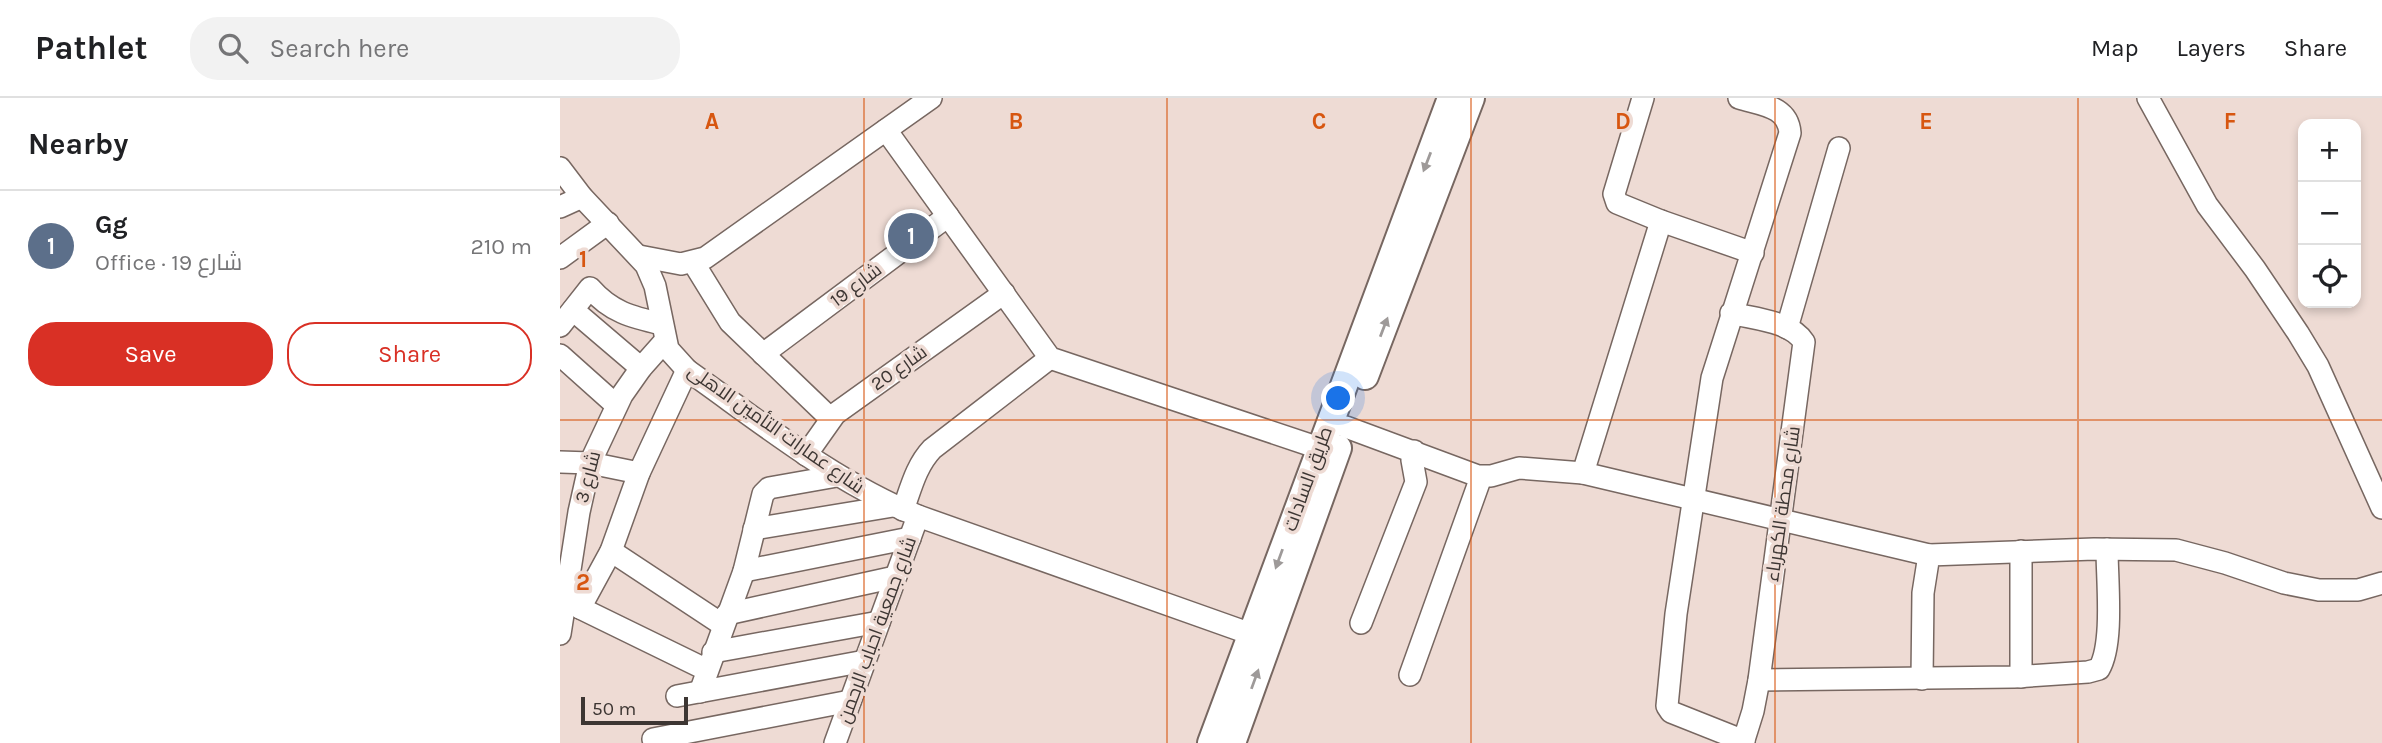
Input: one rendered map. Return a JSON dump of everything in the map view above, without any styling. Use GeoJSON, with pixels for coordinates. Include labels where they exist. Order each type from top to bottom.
{"type":"FeatureCollection","features":[{"type":"Feature","properties":{"kind":"main road","name":"طريق السادات"},"geometry":{"type":"LineString","coordinates":[[1232,743],[1346,427],[1420,207],[1451,98]]}},
{"type":"Feature","properties":{"kind":"main road","name":"طريق السادات"},"geometry":{"type":"LineString","coordinates":[[1211,743],[1319,448],[1420,207],[1471,98]]}},
{"type":"Feature","properties":{"kind":"street"},"geometry":{"type":"LineString","coordinates":[[639,256],[681,264],[693,262],[715,252],[931,98]]}},
{"type":"Feature","properties":{"kind":"street"},"geometry":{"type":"LineString","coordinates":[[1643,98],[1614,194],[1617,203],[1753,253]]}},
{"type":"Feature","properties":{"kind":"street"},"geometry":{"type":"LineString","coordinates":[[1740,98],[1785,115],[1790,133],[1712,378],[1676,614],[1667,706],[1671,712],[1682,718],[1743,742]]}},
{"type":"Feature","properties":{"kind":"street"},"geometry":{"type":"LineString","coordinates":[[2148,98],[2207,205],[2277,301],[2318,366],[2382,508]]}},
{"type":"Feature","properties":{"kind":"street"},"geometry":{"type":"LineString","coordinates":[[886,130],[1051,358],[1319,448]]}},
{"type":"Feature","properties":{"kind":"street"},"geometry":{"type":"LineString","coordinates":[[1731,313],[1787,328],[1839,148]]}},
{"type":"Feature","properties":{"kind":"street","name":"شارع عمارات التأمين الاهلى"},"geometry":{"type":"LineString","coordinates":[[560,168],[582,197],[639,256],[652,277],[672,355],[687,370],[806,455],[836,475],[905,511],[1251,634]]}},
{"type":"Feature","properties":{"kind":"street"},"geometry":{"type":"LineString","coordinates":[[560,207],[582,197]]}},
{"type":"Feature","properties":{"kind":"street","name":"شارع 19"},"geometry":{"type":"LineString","coordinates":[[763,354],[948,216]]}},
{"type":"Feature","properties":{"kind":"street"},"geometry":{"type":"LineString","coordinates":[[1583,473],[1661,221]]}},
{"type":"Feature","properties":{"kind":"street"},"geometry":{"type":"LineString","coordinates":[[560,258],[608,223]]}},
{"type":"Feature","properties":{"kind":"street"},"geometry":{"type":"LineString","coordinates":[[693,262],[730,322],[830,418]]}},
{"type":"Feature","properties":{"kind":"street"},"geometry":{"type":"LineString","coordinates":[[641,369],[566,318],[590,288],[604,304],[664,332]]}},
{"type":"Feature","properties":{"kind":"street","name":"شارع 20"},"geometry":{"type":"LineString","coordinates":[[806,455],[830,418],[1004,293]]}},
{"type":"Feature","properties":{"kind":"street","name":"شارع محطة الكهرباء"},"geometry":{"type":"LineString","coordinates":[[1743,742],[1759,680],[1803,354],[1804,342],[1798,333],[1787,328]]}},
{"type":"Feature","properties":{"kind":"street","name":"شارع 3"},"geometry":{"type":"LineString","coordinates":[[560,634],[573,602],[579,512],[590,463],[616,405],[664,332]]}},
{"type":"Feature","properties":{"kind":"street"},"geometry":{"type":"LineString","coordinates":[[560,355],[616,405]]}},
{"type":"Feature","properties":{"kind":"street","name":"شارع جمعية احباب الرحمن"},"geometry":{"type":"LineString","coordinates":[[830,742],[850,701],[910,538],[905,511],[923,459],[932,449],[1051,358]]}},
{"type":"Feature","properties":{"kind":"street"},"geometry":{"type":"LineString","coordinates":[[687,370],[639,473],[611,551],[573,602],[710,661],[879,622]]}},
{"type":"Feature","properties":{"kind":"street"},"geometry":{"type":"LineString","coordinates":[[1346,427],[1481,477],[1519,468],[1583,473],[1929,555],[2107,549],[2176,550],[2284,583],[2319,590],[2358,590],[2382,583]]}},
{"type":"Feature","properties":{"kind":"street"},"geometry":{"type":"LineString","coordinates":[[1361,623],[1417,481],[1412,460],[1414,451]]}},
{"type":"Feature","properties":{"kind":"street"},"geometry":{"type":"LineString","coordinates":[[560,462],[590,463],[639,473]]}},
{"type":"Feature","properties":{"kind":"street"},"geometry":{"type":"LineString","coordinates":[[700,692],[744,571],[763,494],[769,488],[836,475]]}},
{"type":"Feature","properties":{"kind":"street"},"geometry":{"type":"LineString","coordinates":[[1410,675],[1481,477]]}},
{"type":"Feature","properties":{"kind":"street"},"geometry":{"type":"LineString","coordinates":[[754,528],[905,511]]}},
{"type":"Feature","properties":{"kind":"street"},"geometry":{"type":"LineString","coordinates":[[744,571],[910,538]]}},
{"type":"Feature","properties":{"kind":"street"},"geometry":{"type":"LineString","coordinates":[[1759,680],[2021,677],[2099,669],[2103,662],[2108,629],[2107,549]]}},
{"type":"Feature","properties":{"kind":"street"},"geometry":{"type":"LineString","coordinates":[[611,551],[725,619],[895,577]]}},
{"type":"Feature","properties":{"kind":"street"},"geometry":{"type":"LineString","coordinates":[[2021,551],[2021,677]]}},
{"type":"Feature","properties":{"kind":"street"},"geometry":{"type":"LineString","coordinates":[[1922,679],[1923,593],[1929,555]]}},
{"type":"Feature","properties":{"kind":"street"},"geometry":{"type":"LineString","coordinates":[[677,696],[865,661]]}},
{"type":"Feature","properties":{"kind":"street"},"geometry":{"type":"LineString","coordinates":[[653,739],[850,701]]}},
{"type":"Feature","properties":{"kind":"place","name":"Gg"},"geometry":{"type":"Point","coordinates":[911,236]}}]}
